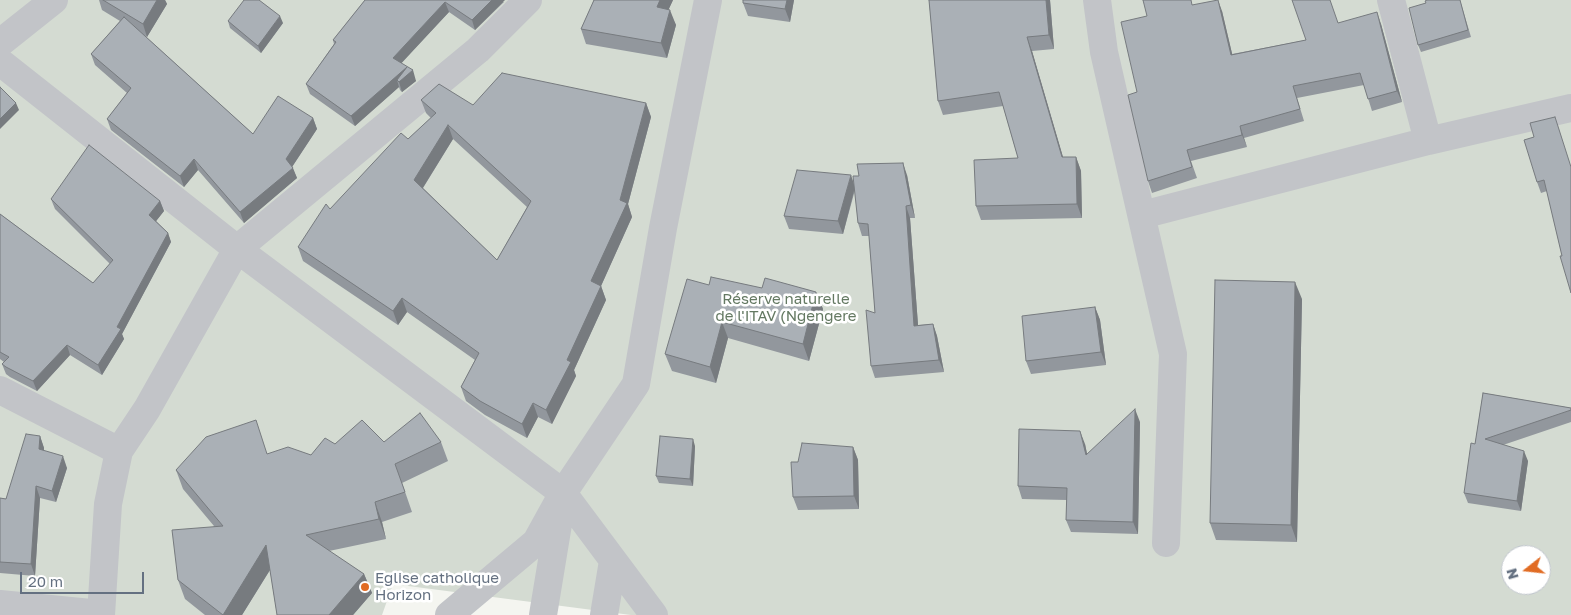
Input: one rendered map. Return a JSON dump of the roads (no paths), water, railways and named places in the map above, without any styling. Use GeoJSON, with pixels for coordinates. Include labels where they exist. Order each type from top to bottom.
{"type":"FeatureCollection","features":[{"type":"Feature","properties":{"kind":"street"},"geometry":{"type":"LineString","coordinates":[[0,43],[54,0]]}},
{"type":"Feature","properties":{"kind":"street"},"geometry":{"type":"LineString","coordinates":[[0,604],[101,614],[108,504],[118,451],[147,409],[237,249],[478,50],[528,0]]}},
{"type":"Feature","properties":{"kind":"street"},"geometry":{"type":"LineString","coordinates":[[449,615],[536,542],[563,493],[636,384],[663,228],[708,0]]}},
{"type":"Feature","properties":{"kind":"street"},"geometry":{"type":"LineString","coordinates":[[1097,0],[1104,52],[1173,354],[1166,543]]}},
{"type":"Feature","properties":{"kind":"street"},"geometry":{"type":"LineString","coordinates":[[1391,0],[1428,141]]}},
{"type":"Feature","properties":{"kind":"street"},"geometry":{"type":"LineString","coordinates":[[0,62],[237,249],[563,493],[654,615]]}},
{"type":"Feature","properties":{"kind":"street"},"geometry":{"type":"LineString","coordinates":[[1142,216],[1428,141],[1571,108]]}},
{"type":"Feature","properties":{"kind":"street"},"geometry":{"type":"LineString","coordinates":[[0,390],[118,451]]}},
{"type":"Feature","properties":{"kind":"street"},"geometry":{"type":"LineString","coordinates":[[544,615],[563,493]]}},
{"type":"Feature","properties":{"kind":"street"},"geometry":{"type":"LineString","coordinates":[[604,615],[613,561]]}},
{"type":"Feature","properties":{"kind":"place","name":"Eglise catholique Horizon"},"geometry":{"type":"Point","coordinates":[365,587]}},
{"type":"Feature","properties":{"kind":"park label","name":"Réserve naturelle de l'ITAV (Ngengere"},"geometry":{"type":"Point","coordinates":[786,308]}}]}
